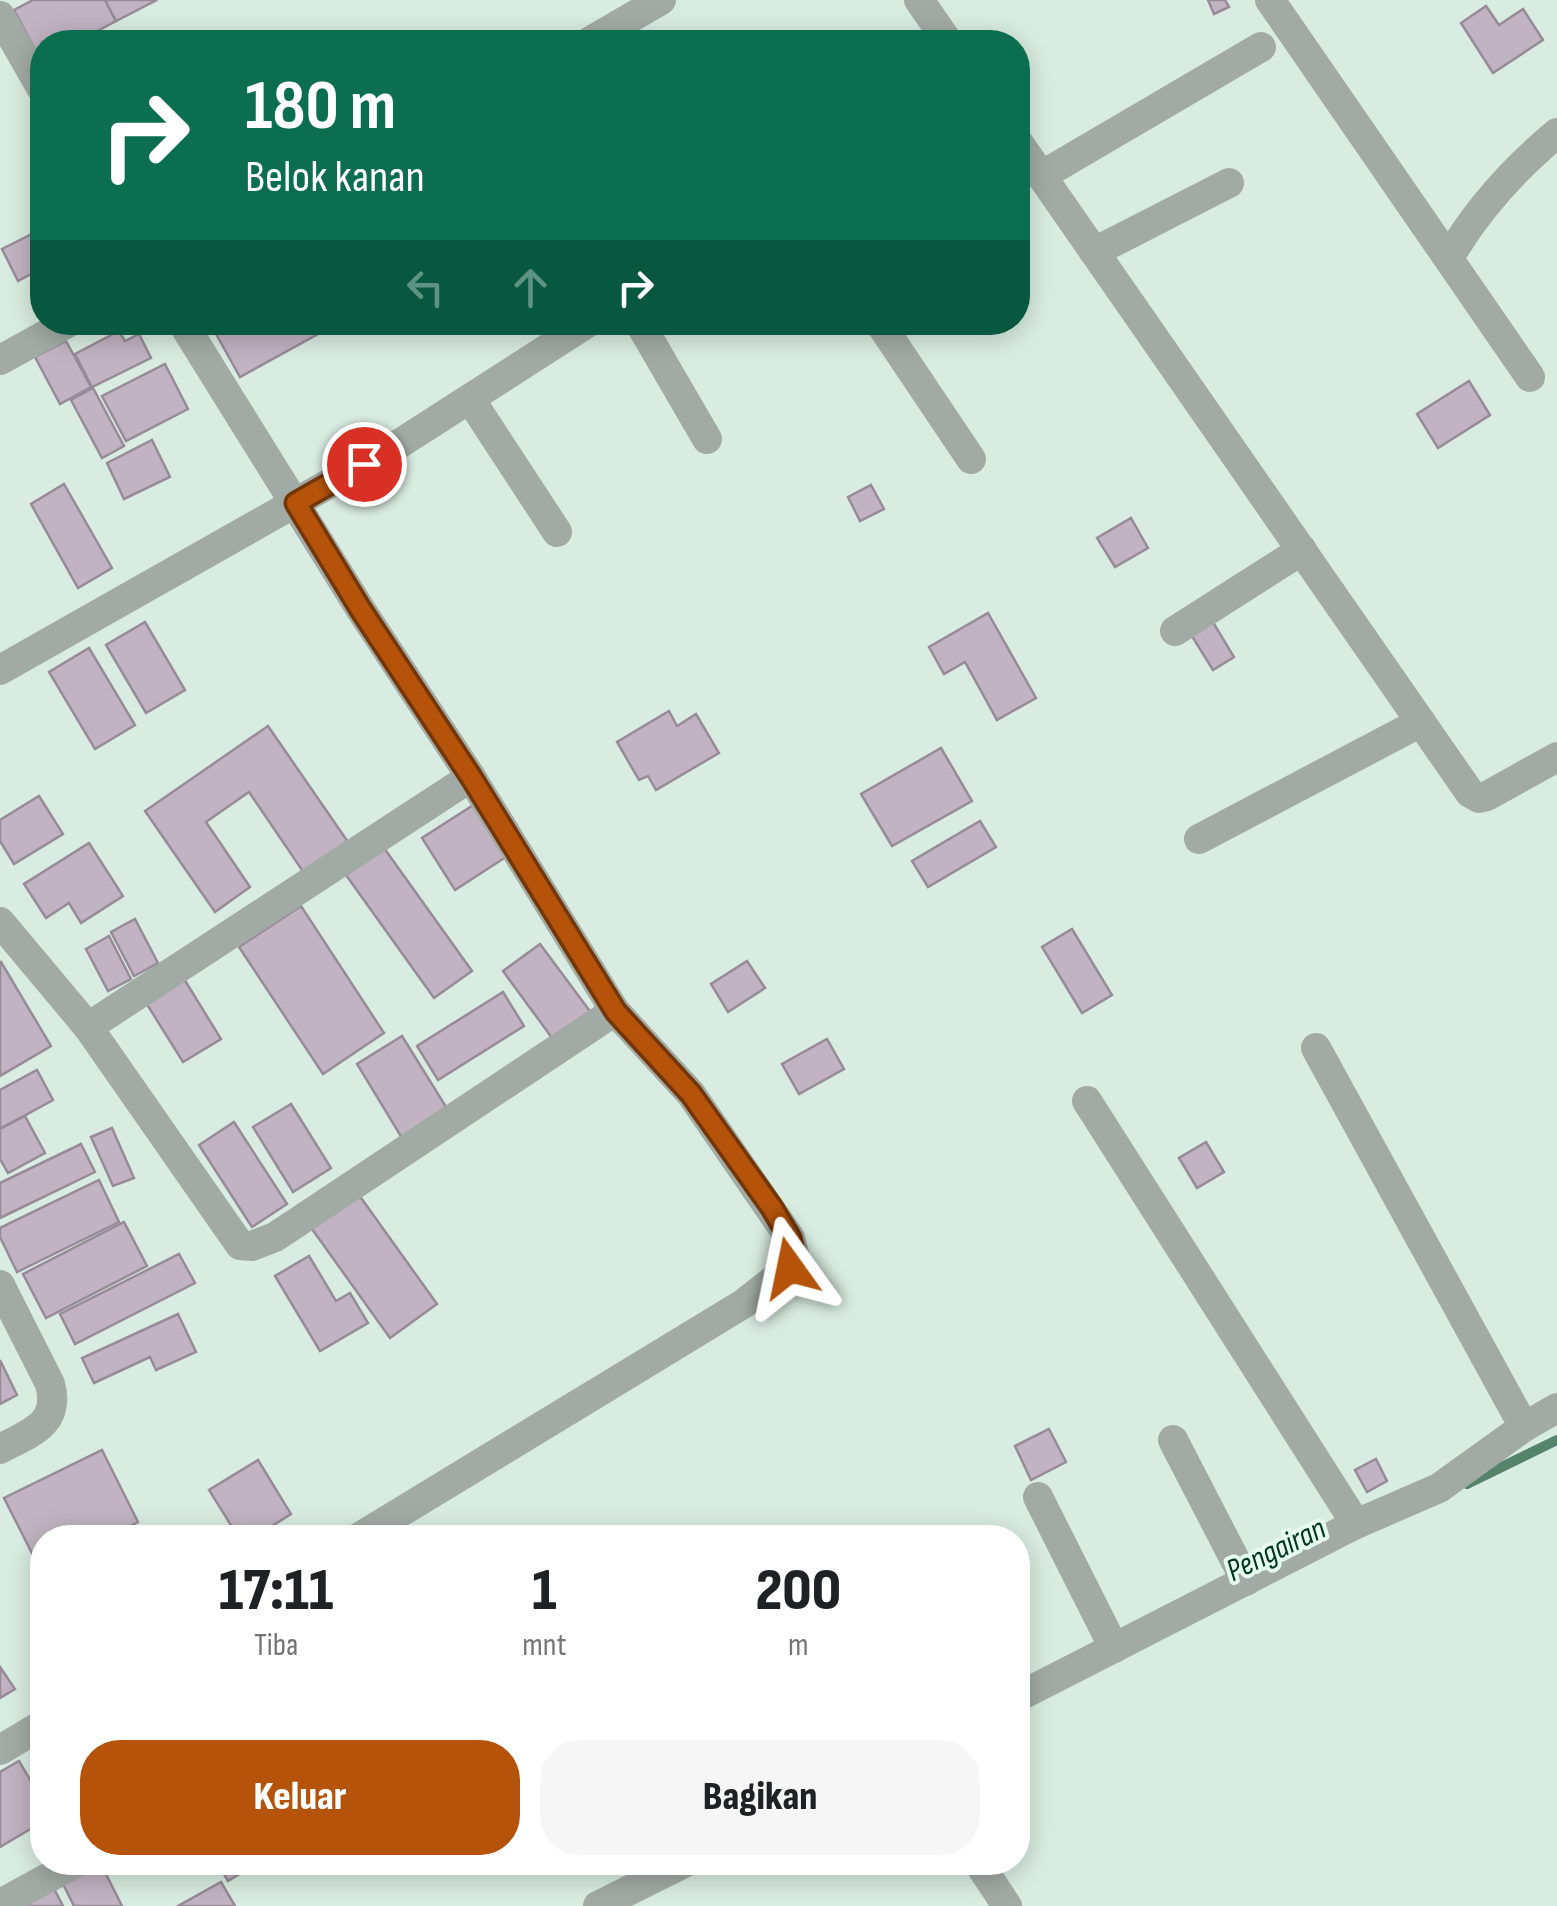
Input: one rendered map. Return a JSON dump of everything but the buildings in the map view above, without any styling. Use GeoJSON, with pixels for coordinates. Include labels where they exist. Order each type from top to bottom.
{"type":"FeatureCollection","features":[{"type":"Feature","properties":{"kind":"street"},"geometry":{"type":"LineString","coordinates":[[610,30],[662,0]]}},
{"type":"Feature","properties":{"kind":"street"},"geometry":{"type":"LineString","coordinates":[[918,0],[939,30]]}},
{"type":"Feature","properties":{"kind":"street"},"geometry":{"type":"LineString","coordinates":[[1270,0],[1530,377]]}},
{"type":"Feature","properties":{"kind":"street"},"geometry":{"type":"LineString","coordinates":[[0,16],[30,68]]}},
{"type":"Feature","properties":{"kind":"street"},"geometry":{"type":"LineString","coordinates":[[1041,176],[1261,48]]}},
{"type":"Feature","properties":{"kind":"street"},"geometry":{"type":"LineString","coordinates":[[1449,258],[1485,205],[1557,133]]}},
{"type":"Feature","properties":{"kind":"street"},"geometry":{"type":"LineString","coordinates":[[1030,160],[1470,793],[1479,798],[1557,757]]}},
{"type":"Feature","properties":{"kind":"street"},"geometry":{"type":"LineString","coordinates":[[1094,252],[1228,183]]}},
{"type":"Feature","properties":{"kind":"street"},"geometry":{"type":"LineString","coordinates":[[0,360],[45,335]]}},
{"type":"Feature","properties":{"kind":"street"},"geometry":{"type":"LineString","coordinates":[[190,335],[616,1012],[691,1094],[772,1208],[790,1238],[794,1254],[790,1268],[743,1304],[379,1525]]}},
{"type":"Feature","properties":{"kind":"street"},"geometry":{"type":"LineString","coordinates":[[0,670],[296,503],[568,335]]}},
{"type":"Feature","properties":{"kind":"street"},"geometry":{"type":"LineString","coordinates":[[647,335],[708,439]]}},
{"type":"Feature","properties":{"kind":"street"},"geometry":{"type":"LineString","coordinates":[[888,335],[972,459]]}},
{"type":"Feature","properties":{"kind":"street"},"geometry":{"type":"LineString","coordinates":[[470,399],[557,532]]}},
{"type":"Feature","properties":{"kind":"street"},"geometry":{"type":"LineString","coordinates":[[1175,631],[1302,550]]}},
{"type":"Feature","properties":{"kind":"street"},"geometry":{"type":"LineString","coordinates":[[1200,839],[1422,722]]}},
{"type":"Feature","properties":{"kind":"street"},"geometry":{"type":"LineString","coordinates":[[88,1027],[471,777]]}},
{"type":"Feature","properties":{"kind":"street"},"geometry":{"type":"LineString","coordinates":[[4,933],[88,1027],[240,1245],[252,1246],[275,1237],[616,1012]]}},
{"type":"Feature","properties":{"kind":"street"},"geometry":{"type":"LineString","coordinates":[[1316,1048],[1524,1427]]}},
{"type":"Feature","properties":{"kind":"street"},"geometry":{"type":"LineString","coordinates":[[1087,1100],[1356,1524]]}},
{"type":"Feature","properties":{"kind":"street"},"geometry":{"type":"LineString","coordinates":[[0,1285],[55,1400],[49,1418],[0,1449]]}},
{"type":"Feature","properties":{"kind":"street"},"geometry":{"type":"LineString","coordinates":[[1030,1691],[1356,1524],[1439,1488],[1557,1408]]}},
{"type":"Feature","properties":{"kind":"street"},"geometry":{"type":"LineString","coordinates":[[1173,1440],[1246,1580]]}},
{"type":"Feature","properties":{"kind":"street"},"geometry":{"type":"LineString","coordinates":[[1038,1496],[1114,1648]]}},
{"type":"Feature","properties":{"kind":"street"},"geometry":{"type":"LineString","coordinates":[[0,1750],[30,1732]]}},
{"type":"Feature","properties":{"kind":"street"},"geometry":{"type":"LineString","coordinates":[[0,1904],[53,1875]]}},
{"type":"Feature","properties":{"kind":"street"},"geometry":{"type":"LineString","coordinates":[[610,1904],[662,1875]]}},
{"type":"Feature","properties":{"kind":"street"},"geometry":{"type":"LineString","coordinates":[[987,1875],[1007,1906]]}},
{"type":"Feature","properties":{"kind":"waterway","name":"Pengairan"},"geometry":{"type":"LineString","coordinates":[[1467,1484],[1557,1440]]}},
{"type":"Feature","properties":{"kind":"route"},"geometry":{"type":"LineString","coordinates":[[364,464],[296,503],[616,1012],[691,1094],[772,1208],[790,1238],[794,1254],[790,1268]]}}]}
